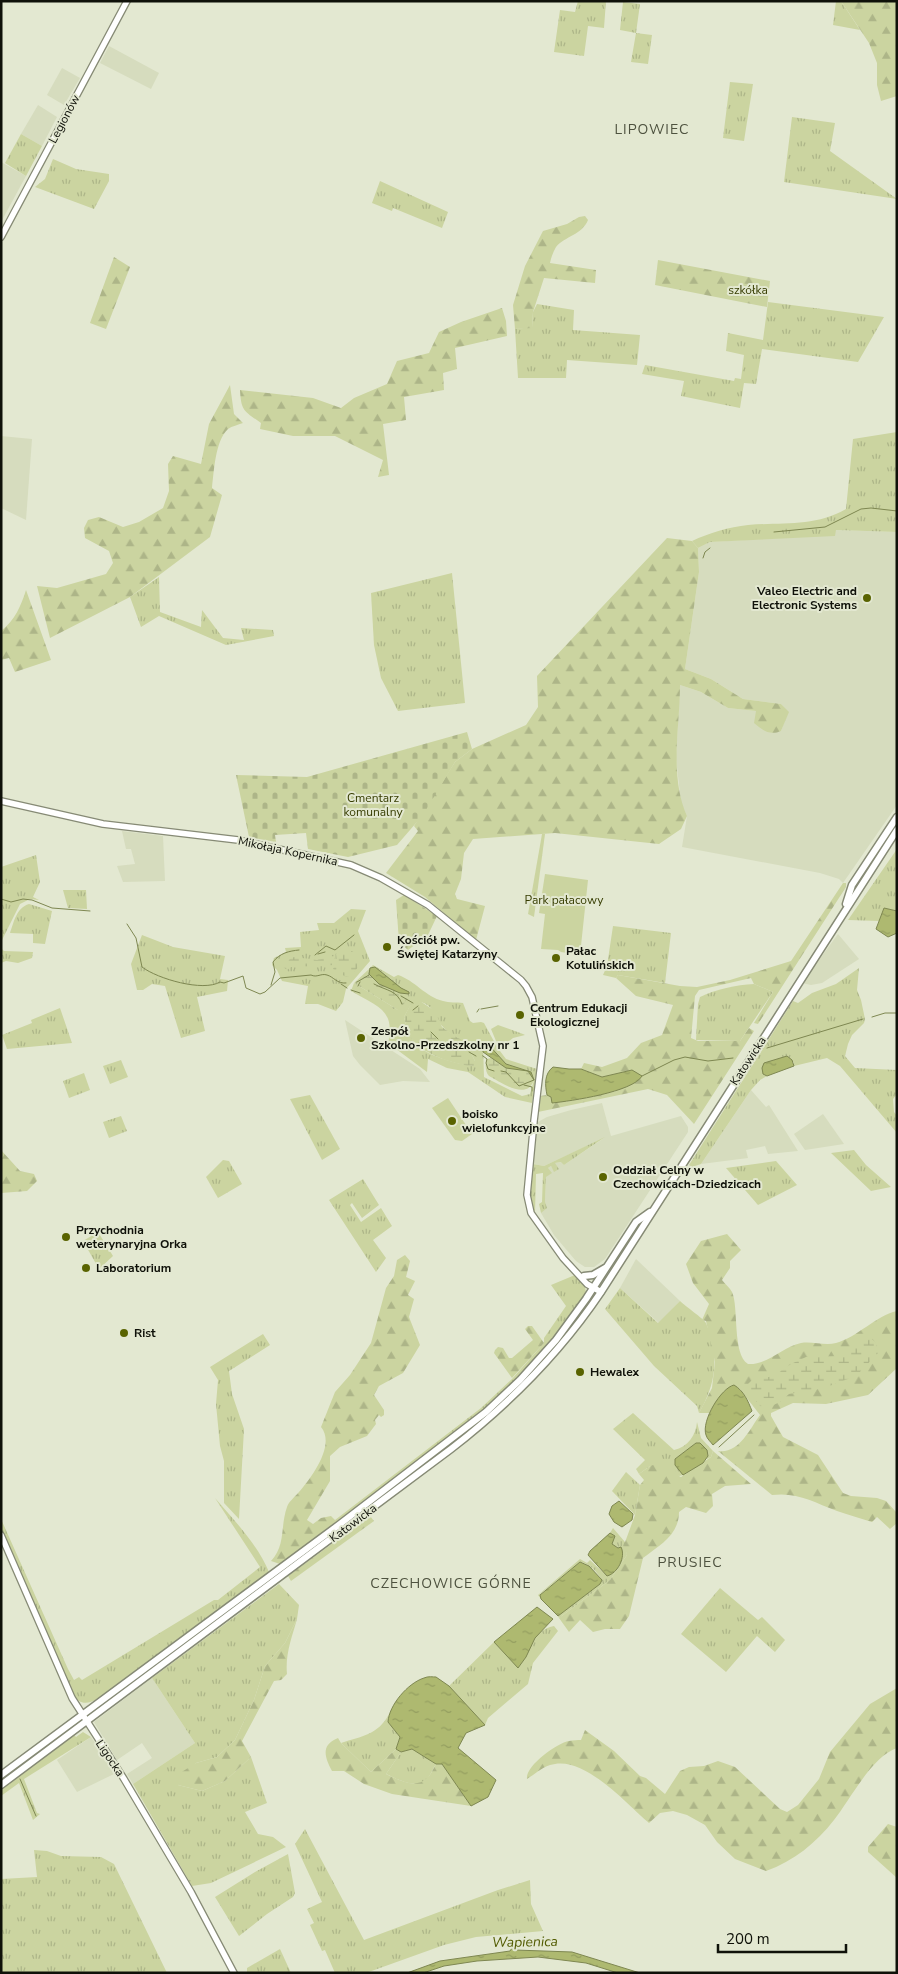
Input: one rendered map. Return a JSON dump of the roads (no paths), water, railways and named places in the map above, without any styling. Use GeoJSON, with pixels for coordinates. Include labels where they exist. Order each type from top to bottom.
{"type":"FeatureCollection","features":[{"type":"Feature","properties":{"kind":"main road","name":"Katowicka"},"geometry":{"type":"LineString","coordinates":[[843,913],[852,885],[897,817]]}},
{"type":"Feature","properties":{"kind":"main road","name":"Katowicka"},"geometry":{"type":"LineString","coordinates":[[1,1784],[469,1435],[516,1394],[550,1359],[601,1292],[897,830]]}},
{"type":"Feature","properties":{"kind":"main road","name":"Katowicka"},"geometry":{"type":"LineString","coordinates":[[1,1775],[480,1417],[544,1354],[595,1287],[636,1222],[654,1210]]}},
{"type":"Feature","properties":{"kind":"main road"},"geometry":{"type":"LineString","coordinates":[[584,1276],[594,1275],[608,1266]]}},
{"type":"Feature","properties":{"kind":"street","name":"Legionów"},"geometry":{"type":"LineString","coordinates":[[1,238],[127,1]]}},
{"type":"Feature","properties":{"kind":"street","name":"Mikołaja Kopernika"},"geometry":{"type":"LineString","coordinates":[[1,801],[103,824],[238,840],[358,867],[400,888],[435,910],[521,980],[532,997],[543,1046],[527,1195],[528,1206],[538,1224],[573,1269]]}},
{"type":"Feature","properties":{"kind":"street"},"geometry":{"type":"LineString","coordinates":[[573,1269],[584,1276],[601,1292]]}},
{"type":"Feature","properties":{"kind":"street"},"geometry":{"type":"LineString","coordinates":[[573,1269],[586,1284],[595,1287]]}},
{"type":"Feature","properties":{"kind":"street","name":"Ligocka"},"geometry":{"type":"LineString","coordinates":[[1,1535],[70,1693],[86,1722],[124,1778],[182,1876],[234,1973]]}},
{"type":"Feature","properties":{"kind":"water"},"geometry":{"type":"Polygon","coordinates":[[[884,908],[897,911],[897,933],[888,937],[876,929],[884,908]]]}},
{"type":"Feature","properties":{"kind":"water"},"geometry":{"type":"Polygon","coordinates":[[[375,967],[401,988],[409,992],[409,994],[400,993],[379,984],[369,974],[370,968],[375,967]]]}},
{"type":"Feature","properties":{"kind":"water"},"geometry":{"type":"Polygon","coordinates":[[[487,1043],[506,1064],[528,1071],[506,1068],[483,1052],[483,1044],[487,1043]]]}},
{"type":"Feature","properties":{"kind":"water"},"geometry":{"type":"Polygon","coordinates":[[[787,1056],[792,1060],[794,1066],[767,1076],[763,1074],[762,1068],[764,1063],[787,1056]]]}},
{"type":"Feature","properties":{"kind":"water"},"geometry":{"type":"Polygon","coordinates":[[[553,1067],[581,1069],[602,1077],[632,1070],[642,1076],[627,1087],[615,1091],[552,1103],[551,1097],[547,1095],[546,1084],[548,1073],[553,1067]]]}},
{"type":"Feature","properties":{"kind":"water"},"geometry":{"type":"Polygon","coordinates":[[[734,1385],[743,1393],[752,1411],[713,1445],[706,1435],[706,1422],[718,1398],[729,1387],[734,1385]]]}},
{"type":"Feature","properties":{"kind":"water"},"geometry":{"type":"Polygon","coordinates":[[[696,1443],[700,1443],[707,1450],[708,1456],[703,1463],[683,1475],[675,1465],[675,1459],[696,1443]]]}},
{"type":"Feature","properties":{"kind":"water"},"geometry":{"type":"Polygon","coordinates":[[[619,1501],[633,1514],[632,1520],[622,1527],[614,1522],[609,1514],[612,1506],[619,1501]]]}},
{"type":"Feature","properties":{"kind":"water"},"geometry":{"type":"Polygon","coordinates":[[[610,1533],[615,1536],[612,1544],[618,1548],[621,1547],[622,1560],[615,1572],[607,1576],[588,1555],[610,1533]]]}},
{"type":"Feature","properties":{"kind":"water"},"geometry":{"type":"Polygon","coordinates":[[[580,1562],[589,1566],[602,1580],[600,1584],[558,1616],[541,1599],[540,1595],[580,1562]]]}},
{"type":"Feature","properties":{"kind":"water"},"geometry":{"type":"Polygon","coordinates":[[[537,1607],[553,1619],[535,1638],[526,1657],[518,1668],[494,1642],[537,1607]]]}},
{"type":"Feature","properties":{"kind":"water"},"geometry":{"type":"Polygon","coordinates":[[[436,1677],[449,1686],[485,1725],[466,1733],[458,1748],[496,1780],[488,1797],[471,1806],[442,1764],[436,1764],[412,1749],[401,1752],[396,1749],[400,1737],[388,1722],[392,1709],[406,1690],[424,1678],[436,1677]]]}},
{"type":"Feature","properties":{"kind":"water"},"geometry":{"type":"Polygon","coordinates":[[[512,1948],[515,1950],[572,1952],[640,1973],[618,1973],[586,1963],[538,1957],[477,1961],[444,1966],[423,1973],[407,1973],[440,1961],[510,1951],[512,1948]]]}},
{"type":"Feature","properties":{"kind":"waterway"},"geometry":{"type":"LineString","coordinates":[[774,532],[825,527],[861,509],[871,508],[897,511]]}},
{"type":"Feature","properties":{"kind":"waterway"},"geometry":{"type":"LineString","coordinates":[[703,558],[705,552],[710,548]]}},
{"type":"Feature","properties":{"kind":"waterway"},"geometry":{"type":"LineString","coordinates":[[1,899],[11,902],[23,899],[32,900],[52,908],[90,911]]}},
{"type":"Feature","properties":{"kind":"waterway"},"geometry":{"type":"LineString","coordinates":[[127,924],[136,938],[142,967],[169,980],[203,986],[220,982],[224,983],[243,976],[246,988],[260,994],[265,992],[280,978],[325,975],[346,983]]}},
{"type":"Feature","properties":{"kind":"waterway"},"geometry":{"type":"LineString","coordinates":[[315,955],[326,946],[335,950],[354,935]]}},
{"type":"Feature","properties":{"kind":"waterway"},"geometry":{"type":"LineString","coordinates":[[271,985],[275,972],[273,962],[285,953],[299,950]]}},
{"type":"Feature","properties":{"kind":"waterway"},"geometry":{"type":"LineString","coordinates":[[318,954],[325,952]]}},
{"type":"Feature","properties":{"kind":"waterway"},"geometry":{"type":"LineString","coordinates":[[357,982],[369,975]]}},
{"type":"Feature","properties":{"kind":"waterway"},"geometry":{"type":"LineString","coordinates":[[358,986],[360,982]]}},
{"type":"Feature","properties":{"kind":"waterway"},"geometry":{"type":"LineString","coordinates":[[341,984],[347,988]]}},
{"type":"Feature","properties":{"kind":"waterway"},"geometry":{"type":"LineString","coordinates":[[374,984],[394,993],[402,1004]]}},
{"type":"Feature","properties":{"kind":"waterway"},"geometry":{"type":"LineString","coordinates":[[351,990],[360,993]]}},
{"type":"Feature","properties":{"kind":"waterway"},"geometry":{"type":"LineString","coordinates":[[401,996],[413,1003]]}},
{"type":"Feature","properties":{"kind":"waterway"},"geometry":{"type":"LineString","coordinates":[[413,1010],[418,1006]]}},
{"type":"Feature","properties":{"kind":"waterway"},"geometry":{"type":"LineString","coordinates":[[481,1009],[498,1006]]}},
{"type":"Feature","properties":{"kind":"waterway"},"geometry":{"type":"LineString","coordinates":[[872,1017],[885,1013],[897,1013]]}},
{"type":"Feature","properties":{"kind":"waterway"},"geometry":{"type":"LineString","coordinates":[[767,1048],[863,1019]]}},
{"type":"Feature","properties":{"kind":"waterway"},"geometry":{"type":"LineString","coordinates":[[431,1032],[438,1039]]}},
{"type":"Feature","properties":{"kind":"waterway"},"geometry":{"type":"LineString","coordinates":[[443,1043],[452,1043],[459,1046]]}},
{"type":"Feature","properties":{"kind":"waterway"},"geometry":{"type":"LineString","coordinates":[[471,1048],[479,1048]]}},
{"type":"Feature","properties":{"kind":"waterway"},"geometry":{"type":"LineString","coordinates":[[469,1052],[476,1056]]}},
{"type":"Feature","properties":{"kind":"waterway"},"geometry":{"type":"LineString","coordinates":[[483,1056],[487,1059],[488,1069],[494,1071]]}},
{"type":"Feature","properties":{"kind":"waterway"},"geometry":{"type":"LineString","coordinates":[[642,1076],[674,1060],[685,1057],[708,1061],[733,1058]]}},
{"type":"Feature","properties":{"kind":"waterway"},"geometry":{"type":"LineString","coordinates":[[501,1071],[506,1072],[519,1086],[534,1080]]}},
{"type":"Feature","properties":{"kind":"waterway"},"geometry":{"type":"LineString","coordinates":[[524,1085],[532,1087],[532,1091]]}},
{"type":"Feature","properties":{"kind":"waterway"},"geometry":{"type":"LineString","coordinates":[[719,1447],[754,1415]]}},
{"type":"Feature","properties":{"kind":"waterway"},"geometry":{"type":"LineString","coordinates":[[20,1779],[36,1816]]}},
{"type":"Feature","properties":{"kind":"place","name":"Valeo Electric and Electronic Systems"},"geometry":{"type":"Point","coordinates":[867,598]}},
{"type":"Feature","properties":{"kind":"place","name":"Kościół pw. Świętej Katarzyny"},"geometry":{"type":"Point","coordinates":[387,947]}},
{"type":"Feature","properties":{"kind":"place","name":"Pałac Kotulińskich"},"geometry":{"type":"Point","coordinates":[556,958]}},
{"type":"Feature","properties":{"kind":"place","name":"Centrum Edukacji Ekologicznej"},"geometry":{"type":"Point","coordinates":[520,1015]}},
{"type":"Feature","properties":{"kind":"place","name":"Zespół Szkolno-Przedszkolny nr 1"},"geometry":{"type":"Point","coordinates":[361,1038]}},
{"type":"Feature","properties":{"kind":"place","name":"boisko wielofunkcyjne"},"geometry":{"type":"Point","coordinates":[452,1121]}},
{"type":"Feature","properties":{"kind":"place","name":"Oddział Celny w Czechowicach-Dziedzicach"},"geometry":{"type":"Point","coordinates":[603,1177]}},
{"type":"Feature","properties":{"kind":"place","name":"Przychodnia weterynaryjna Orka"},"geometry":{"type":"Point","coordinates":[66,1237]}},
{"type":"Feature","properties":{"kind":"place","name":"Laboratorium"},"geometry":{"type":"Point","coordinates":[86,1268]}},
{"type":"Feature","properties":{"kind":"place","name":"Rist"},"geometry":{"type":"Point","coordinates":[124,1333]}},
{"type":"Feature","properties":{"kind":"place","name":"Hewalex"},"geometry":{"type":"Point","coordinates":[580,1372]}},
{"type":"Feature","properties":{"kind":"district","name":"LIPOWIEC"},"geometry":{"type":"Point","coordinates":[652,129]}},
{"type":"Feature","properties":{"kind":"district","name":"PRUSIEC"},"geometry":{"type":"Point","coordinates":[690,1562]}},
{"type":"Feature","properties":{"kind":"district","name":"CZECHOWICE GÓRNE"},"geometry":{"type":"Point","coordinates":[451,1583]}},
{"type":"Feature","properties":{"kind":"park label","name":"szkółka"},"geometry":{"type":"Point","coordinates":[748,290]}},
{"type":"Feature","properties":{"kind":"park label","name":"Cmentarz komunalny"},"geometry":{"type":"Point","coordinates":[373,805]}},
{"type":"Feature","properties":{"kind":"park label","name":"Park pałacowy"},"geometry":{"type":"Point","coordinates":[564,900]}},
{"type":"Feature","properties":{"kind":"water label","name":"Wapienica"},"geometry":{"type":"Point","coordinates":[525,1942]}}]}
